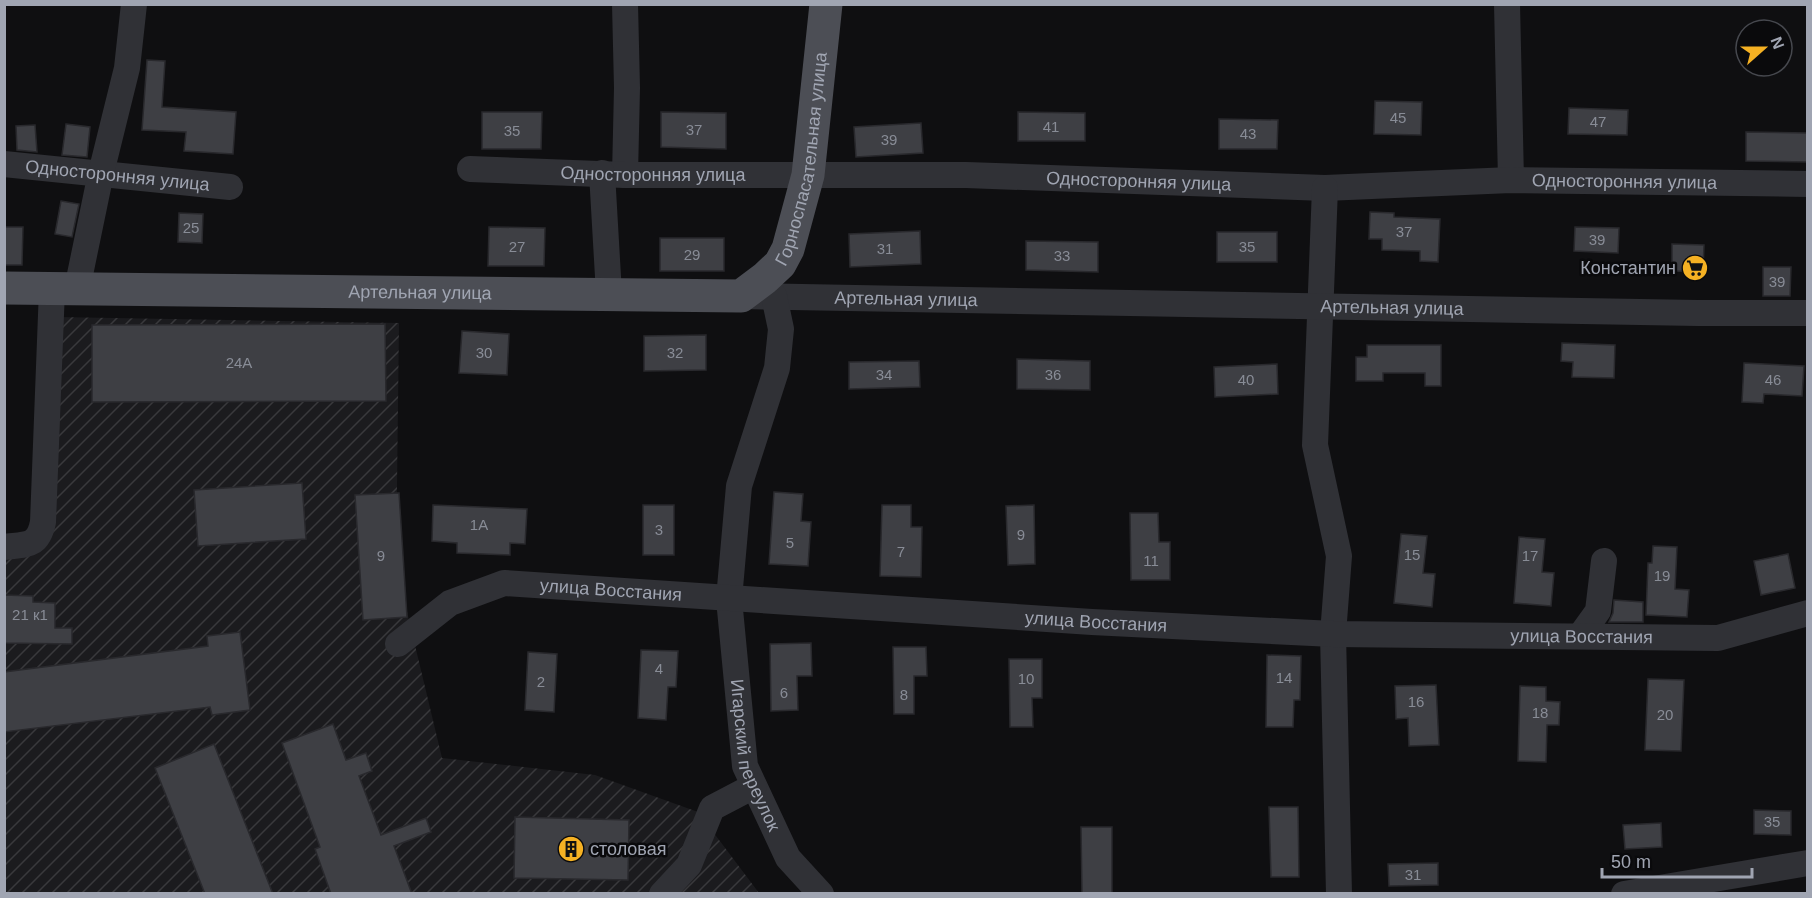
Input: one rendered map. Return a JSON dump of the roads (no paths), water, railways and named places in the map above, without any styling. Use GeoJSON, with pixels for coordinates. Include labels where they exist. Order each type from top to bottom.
{"type":"FeatureCollection","features":[{"type":"Feature","properties":{"kind":"main road","name":"Горноспасательная улица"},"geometry":{"type":"LineString","coordinates":[[741,296],[780,264],[788,249],[808,175],[826,4]]}},
{"type":"Feature","properties":{"kind":"main road","name":"Артельная улица"},"geometry":{"type":"LineString","coordinates":[[4,288],[741,296]]}},
{"type":"Feature","properties":{"kind":"street"},"geometry":{"type":"LineString","coordinates":[[4,548],[31,544],[40,536],[65,289],[101,173],[128,68],[134,4]]}},
{"type":"Feature","properties":{"kind":"street"},"geometry":{"type":"LineString","coordinates":[[609,294],[614,174],[627,88],[625,4]]}},
{"type":"Feature","properties":{"kind":"street"},"geometry":{"type":"LineString","coordinates":[[1507,4],[1512,180]]}},
{"type":"Feature","properties":{"kind":"street","name":"Односторонняя улица"},"geometry":{"type":"LineString","coordinates":[[4,164],[230,187]]}},
{"type":"Feature","properties":{"kind":"street","name":"Односторонняя улица"},"geometry":{"type":"LineString","coordinates":[[470,168],[614,174],[966,175],[1325,188],[1512,180],[1808,184]]}},
{"type":"Feature","properties":{"kind":"street"},"geometry":{"type":"LineString","coordinates":[[1325,188],[1316,445],[1339,556],[1333,634],[1339,894]]}},
{"type":"Feature","properties":{"kind":"street","name":"Артельная улица"},"geometry":{"type":"LineString","coordinates":[[741,296],[1808,313]]}},
{"type":"Feature","properties":{"kind":"street"},"geometry":{"type":"LineString","coordinates":[[729,599],[739,486],[777,368],[781,329],[774,296]]}},
{"type":"Feature","properties":{"kind":"street"},"geometry":{"type":"LineString","coordinates":[[1580,636],[1598,611],[1604,561]]}},
{"type":"Feature","properties":{"kind":"street","name":"улица Восстания"},"geometry":{"type":"LineString","coordinates":[[398,644],[450,603],[504,583],[1080,621],[1333,634],[1718,638],[1808,613]]}},
{"type":"Feature","properties":{"kind":"street","name":"Игарский переулок"},"geometry":{"type":"LineString","coordinates":[[729,599],[745,766],[788,858],[821,894]]}},
{"type":"Feature","properties":{"kind":"street"},"geometry":{"type":"LineString","coordinates":[[662,894],[689,865],[712,807],[754,786]]}},
{"type":"Feature","properties":{"kind":"street"},"geometry":{"type":"LineString","coordinates":[[1624,894],[1808,863]]}},
{"type":"Feature","properties":{"kind":"place","name":"Константин"},"geometry":{"type":"Point","coordinates":[1695,268]}},
{"type":"Feature","properties":{"kind":"place","name":"столовая"},"geometry":{"type":"Point","coordinates":[571,849]}}]}
